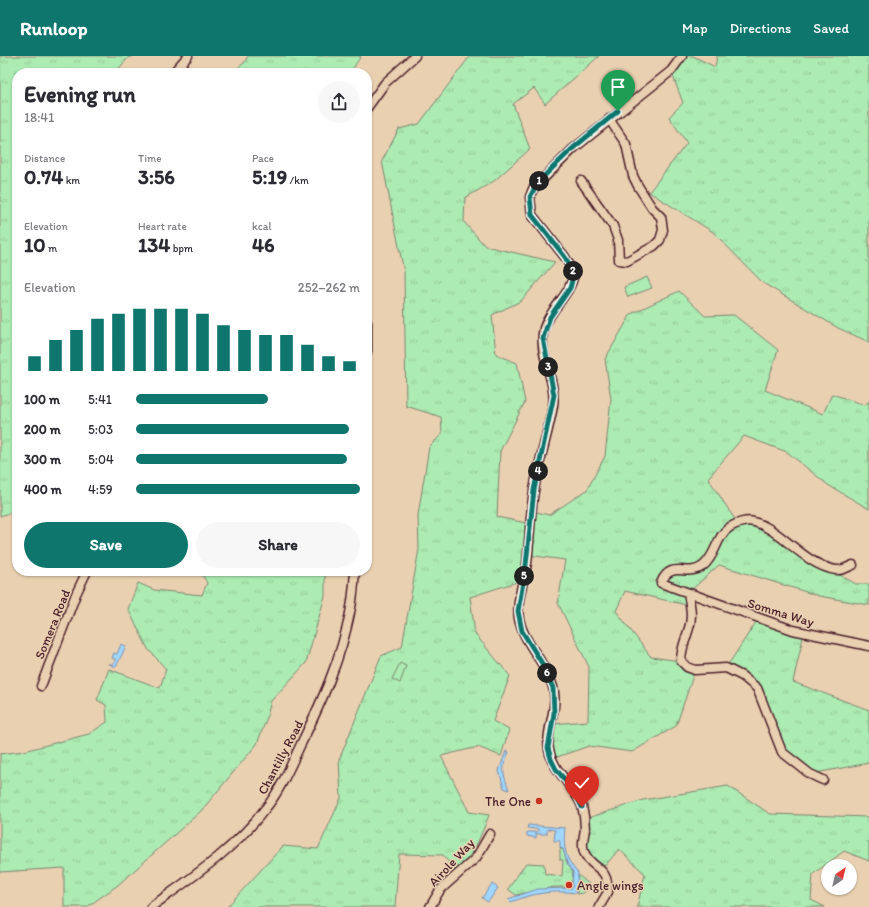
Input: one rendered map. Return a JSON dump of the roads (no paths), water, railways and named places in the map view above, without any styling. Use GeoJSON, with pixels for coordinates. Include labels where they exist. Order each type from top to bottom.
{"type":"FeatureCollection","features":[{"type":"Feature","properties":{"kind":"street"},"geometry":{"type":"LineString","coordinates":[[178,68],[188,56]]}},
{"type":"Feature","properties":{"kind":"street"},"geometry":{"type":"LineString","coordinates":[[372,101],[385,83],[415,56]]}},
{"type":"Feature","properties":{"kind":"street"},"geometry":{"type":"LineString","coordinates":[[599,907],[608,892],[606,877],[602,869],[591,861],[584,852],[582,843],[585,819],[582,807],[576,794],[556,769],[551,759],[548,748],[554,713],[553,688],[543,665],[522,631],[518,611],[526,565],[534,490],[554,395],[543,338],[550,317],[570,288],[574,273],[565,257],[532,215],[530,197],[538,182],[572,149],[670,71],[682,56]]}},
{"type":"Feature","properties":{"kind":"street"},"geometry":{"type":"LineString","coordinates":[[581,181],[613,226],[618,240],[619,260],[627,261],[654,246],[660,240],[663,230],[661,217],[652,208],[638,186],[633,176],[626,144],[609,119]]}},
{"type":"Feature","properties":{"kind":"street","name":"Somma Way"},"geometry":{"type":"LineString","coordinates":[[851,566],[843,570],[836,570],[820,565],[769,530],[754,522],[746,522],[732,525],[723,532],[710,558],[700,568],[670,570],[664,575],[661,583],[793,630],[869,646]]}},
{"type":"Feature","properties":{"kind":"street","name":"Somera Road"},"geometry":{"type":"LineString","coordinates":[[41,686],[76,594],[85,576]]}},
{"type":"Feature","properties":{"kind":"street","name":"Chantilly Road"},"geometry":{"type":"LineString","coordinates":[[151,907],[208,866],[246,831],[266,808],[295,757],[339,657],[351,613],[355,576]]}},
{"type":"Feature","properties":{"kind":"street"},"geometry":{"type":"LineString","coordinates":[[688,593],[691,606],[690,626],[683,644],[681,661],[687,667],[695,670],[726,668],[742,676],[756,688],[782,752],[810,774],[823,780]]}},
{"type":"Feature","properties":{"kind":"street","name":"Airole Way"},"geometry":{"type":"LineString","coordinates":[[430,907],[440,890],[476,858],[490,834]]}},
{"type":"Feature","properties":{"kind":"water"},"geometry":{"type":"Polygon","coordinates":[[[121,644],[126,646],[116,667],[109,664],[114,664],[115,659],[112,658],[114,653],[117,654],[121,644]]]}},
{"type":"Feature","properties":{"kind":"water"},"geometry":{"type":"Polygon","coordinates":[[[506,751],[509,752],[504,771],[509,790],[504,788],[499,771],[506,751]]]}},
{"type":"Feature","properties":{"kind":"water"},"geometry":{"type":"Polygon","coordinates":[[[528,825],[565,828],[564,841],[566,852],[570,863],[578,873],[576,893],[544,893],[527,896],[511,902],[508,899],[538,889],[572,888],[573,872],[567,863],[563,849],[560,848],[560,841],[554,841],[555,830],[547,829],[547,834],[536,834],[536,838],[527,836],[527,832],[538,832],[538,829],[527,828],[528,825]]]}},
{"type":"Feature","properties":{"kind":"water"},"geometry":{"type":"Polygon","coordinates":[[[492,884],[498,888],[488,902],[482,898],[492,884]]]}},
{"type":"Feature","properties":{"kind":"place","name":"The One"},"geometry":{"type":"Point","coordinates":[539,801]}},
{"type":"Feature","properties":{"kind":"place","name":"Angle wings"},"geometry":{"type":"Point","coordinates":[569,885]}}]}
